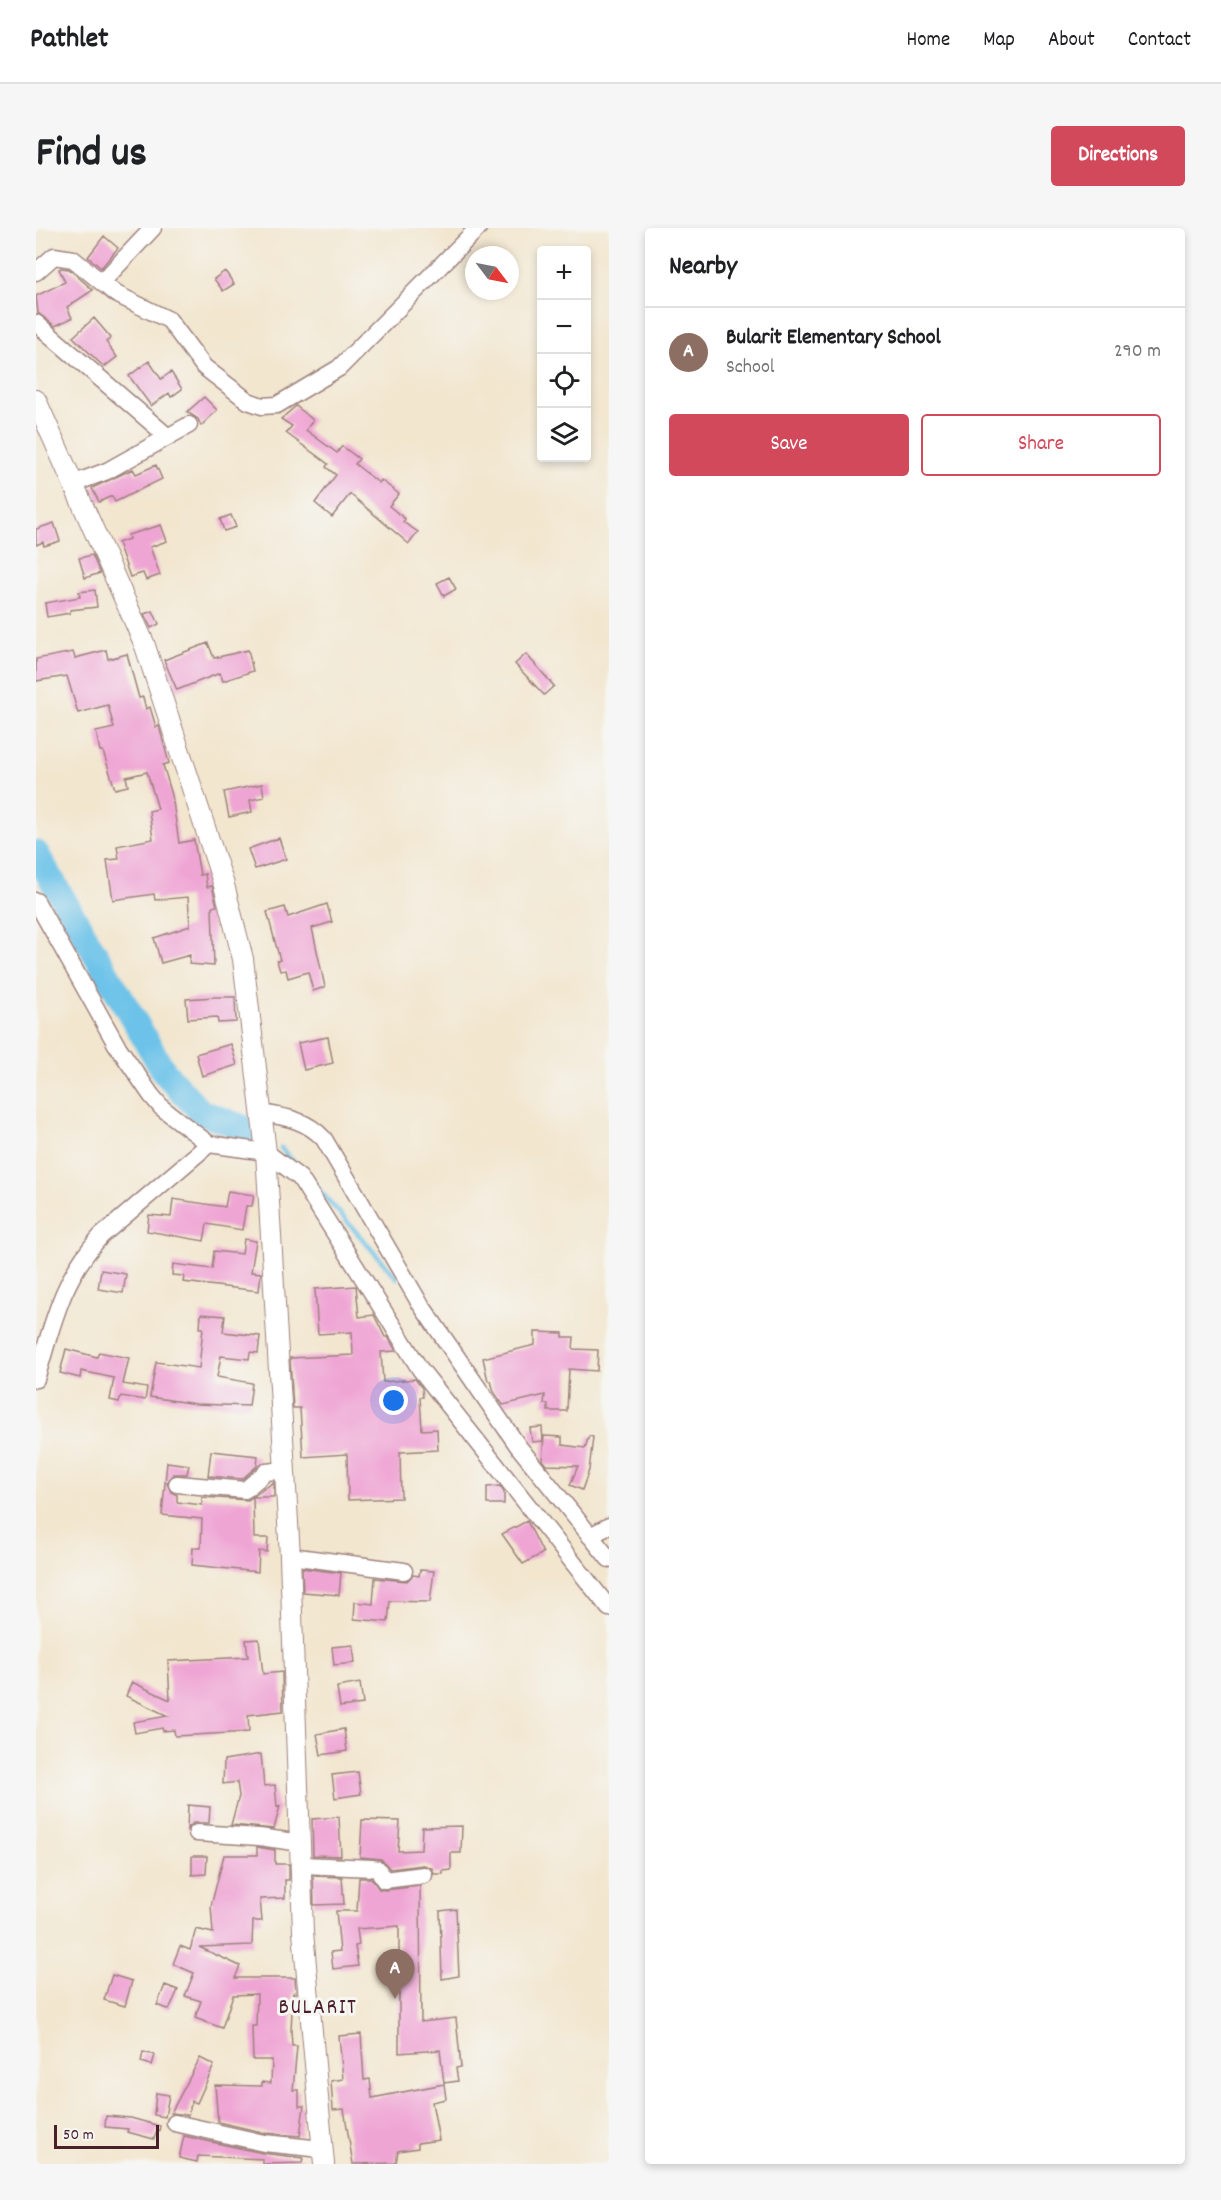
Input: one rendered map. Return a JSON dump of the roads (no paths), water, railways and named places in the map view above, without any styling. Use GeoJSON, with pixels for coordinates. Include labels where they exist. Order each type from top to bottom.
{"type":"FeatureCollection","features":[{"type":"Feature","properties":{"kind":"street"},"geometry":{"type":"LineString","coordinates":[[102,282],[153,228]]}},
{"type":"Feature","properties":{"kind":"street"},"geometry":{"type":"LineString","coordinates":[[36,272],[54,256],[73,259],[116,294],[169,320],[204,367],[248,401],[262,406],[277,405],[339,369],[478,228]]}},
{"type":"Feature","properties":{"kind":"street"},"geometry":{"type":"LineString","coordinates":[[36,323],[167,436]]}},
{"type":"Feature","properties":{"kind":"street"},"geometry":{"type":"LineString","coordinates":[[36,400],[75,483],[144,643],[236,926],[249,1002],[266,1152],[276,1365],[290,1556],[304,1943],[323,2157],[175,2123]]}},
{"type":"Feature","properties":{"kind":"street"},"geometry":{"type":"LineString","coordinates":[[75,483],[107,471],[189,425]]}},
{"type":"Feature","properties":{"kind":"street"},"geometry":{"type":"LineString","coordinates":[[36,901],[116,1044],[162,1108],[209,1144],[266,1152],[300,1178],[420,1369],[609,1608]]}},
{"type":"Feature","properties":{"kind":"street"},"geometry":{"type":"LineString","coordinates":[[262,1113],[299,1121],[324,1139],[419,1302],[518,1446],[609,1559]]}},
{"type":"Feature","properties":{"kind":"street"},"geometry":{"type":"LineString","coordinates":[[36,1379],[63,1293],[72,1272],[86,1252],[101,1236],[209,1144]]}},
{"type":"Feature","properties":{"kind":"street"},"geometry":{"type":"LineString","coordinates":[[177,1484],[245,1490],[266,1472],[285,1470]]}},
{"type":"Feature","properties":{"kind":"street"},"geometry":{"type":"LineString","coordinates":[[590,1536],[609,1526]]}},
{"type":"Feature","properties":{"kind":"street"},"geometry":{"type":"LineString","coordinates":[[290,1556],[404,1570]]}},
{"type":"Feature","properties":{"kind":"street"},"geometry":{"type":"LineString","coordinates":[[197,1833],[259,1837],[302,1843]]}},
{"type":"Feature","properties":{"kind":"street"},"geometry":{"type":"LineString","coordinates":[[302,1865],[374,1868],[378,1869],[384,1880],[424,1875]]}},
{"type":"Feature","properties":{"kind":"waterway"},"geometry":{"type":"LineString","coordinates":[[36,853],[165,1073],[201,1112],[252,1131]]}},
{"type":"Feature","properties":{"kind":"waterway"},"geometry":{"type":"LineString","coordinates":[[281,1148],[299,1168]]}},
{"type":"Feature","properties":{"kind":"waterway"},"geometry":{"type":"LineString","coordinates":[[311,1181],[397,1278]]}},
{"type":"Feature","properties":{"kind":"place","name":"Bularit Elementary School"},"geometry":{"type":"Point","coordinates":[395,1999]}},
{"type":"Feature","properties":{"kind":"district","name":"BULARIT"},"geometry":{"type":"Point","coordinates":[318,2005]}}]}
